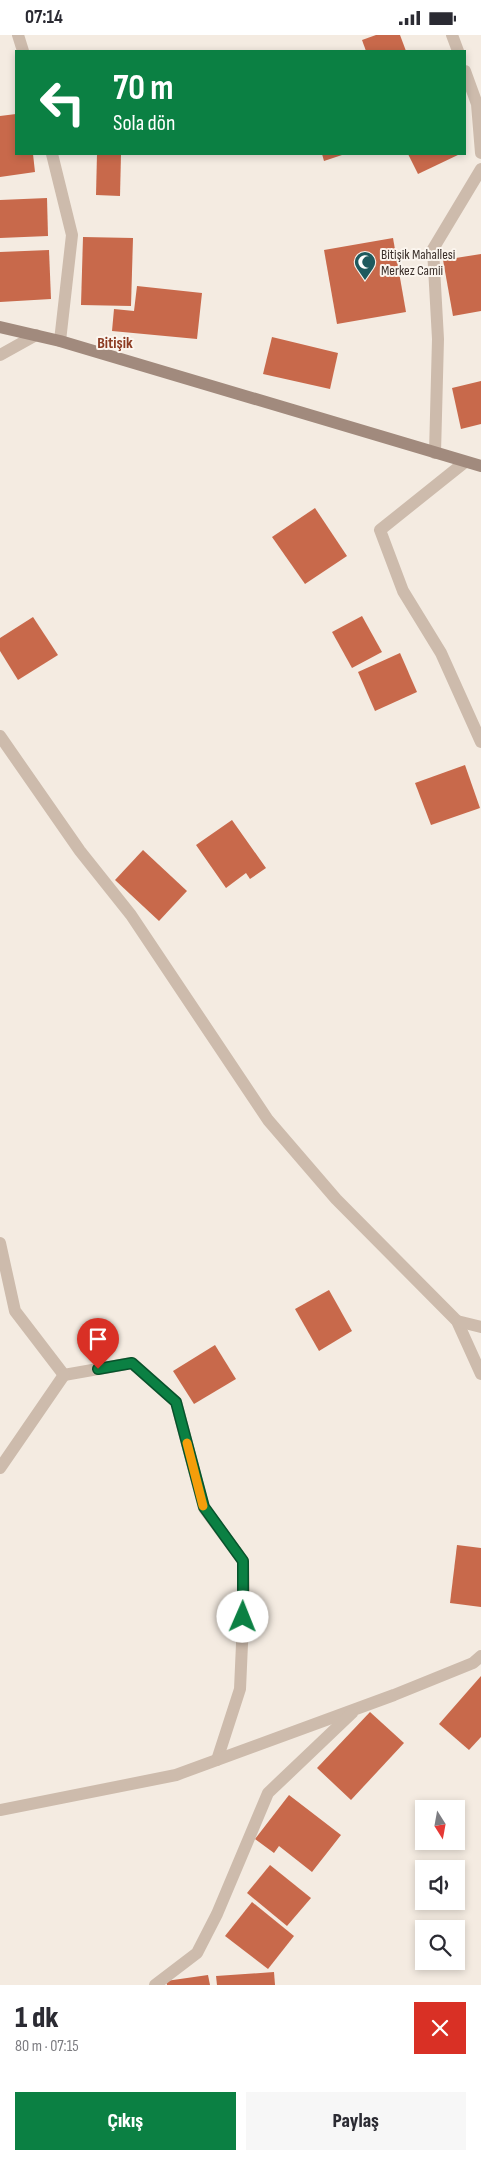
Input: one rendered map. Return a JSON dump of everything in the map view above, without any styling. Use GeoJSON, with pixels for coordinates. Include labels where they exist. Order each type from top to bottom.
{"type":"FeatureCollection","features":[{"type":"Feature","properties":{"kind":"street"},"geometry":{"type":"LineString","coordinates":[[18,35],[23,50]]}},
{"type":"Feature","properties":{"kind":"street"},"geometry":{"type":"LineString","coordinates":[[452,35],[458,50]]}},
{"type":"Feature","properties":{"kind":"street"},"geometry":{"type":"LineString","coordinates":[[466,74],[477,104],[481,153]]}},
{"type":"Feature","properties":{"kind":"street"},"geometry":{"type":"LineString","coordinates":[[52,155],[72,235],[60,341]]}},
{"type":"Feature","properties":{"kind":"street"},"geometry":{"type":"LineString","coordinates":[[435,453],[438,339],[432,249],[481,169]]}},
{"type":"Feature","properties":{"kind":"street"},"geometry":{"type":"LineString","coordinates":[[0,327],[60,341],[481,466]]}},
{"type":"Feature","properties":{"kind":"street"},"geometry":{"type":"LineString","coordinates":[[0,355],[36,335]]}},
{"type":"Feature","properties":{"kind":"street"},"geometry":{"type":"LineString","coordinates":[[465,462],[380,530],[403,591],[441,653],[481,742]]}},
{"type":"Feature","properties":{"kind":"street"},"geometry":{"type":"LineString","coordinates":[[0,736],[80,851],[132,915],[268,1119],[336,1199],[457,1321],[481,1374]]}},
{"type":"Feature","properties":{"kind":"street"},"geometry":{"type":"LineString","coordinates":[[0,1243],[14,1311],[64,1375]]}},
{"type":"Feature","properties":{"kind":"street"},"geometry":{"type":"LineString","coordinates":[[457,1321],[481,1327]]}},
{"type":"Feature","properties":{"kind":"street"},"geometry":{"type":"LineString","coordinates":[[0,1468],[64,1375],[132,1363],[176,1402],[204,1507],[243,1561],[244,1599],[240,1689],[217,1760]]}},
{"type":"Feature","properties":{"kind":"street"},"geometry":{"type":"LineString","coordinates":[[0,1811],[176,1775],[356,1709],[473,1663],[481,1656]]}},
{"type":"Feature","properties":{"kind":"street"},"geometry":{"type":"LineString","coordinates":[[155,1985],[197,1953],[217,1914],[268,1793],[356,1709]]}},
{"type":"Feature","properties":{"kind":"building"},"geometry":{"type":"Polygon","coordinates":[[[376,35],[400,35],[406,50],[366,50],[362,40],[376,35]]]}},
{"type":"Feature","properties":{"kind":"building"},"geometry":{"type":"Polygon","coordinates":[[[15,114],[15,155],[33,155],[35,172],[0,177],[0,116],[15,114]]]}},
{"type":"Feature","properties":{"kind":"building"},"geometry":{"type":"Polygon","coordinates":[[[97,155],[121,155],[120,196],[96,195],[97,155]]]}},
{"type":"Feature","properties":{"kind":"building"},"geometry":{"type":"Polygon","coordinates":[[[322,155],[342,155],[324,161],[322,155]]]}},
{"type":"Feature","properties":{"kind":"building"},"geometry":{"type":"Polygon","coordinates":[[[408,155],[458,155],[418,174],[408,155]]]}},
{"type":"Feature","properties":{"kind":"building"},"geometry":{"type":"Polygon","coordinates":[[[47,198],[48,236],[0,238],[0,200],[47,198]]]}},
{"type":"Feature","properties":{"kind":"building"},"geometry":{"type":"Polygon","coordinates":[[[83,237],[133,238],[131,306],[81,305],[83,237]]]}},
{"type":"Feature","properties":{"kind":"building","name":"Bitişik Mahallesi Merkez Camii"},"geometry":{"type":"Polygon","coordinates":[[[393,238],[406,312],[337,324],[324,250],[393,238]]]}},
{"type":"Feature","properties":{"kind":"building"},"geometry":{"type":"Polygon","coordinates":[[[49,250],[51,299],[0,302],[0,252],[49,250]]]}},
{"type":"Feature","properties":{"kind":"building"},"geometry":{"type":"Polygon","coordinates":[[[481,254],[481,311],[453,316],[443,260],[481,254]]]}},
{"type":"Feature","properties":{"kind":"building"},"geometry":{"type":"Polygon","coordinates":[[[137,286],[202,293],[197,339],[112,331],[114,309],[134,311],[137,286]]]}},
{"type":"Feature","properties":{"kind":"building"},"geometry":{"type":"Polygon","coordinates":[[[272,337],[338,353],[330,389],[263,374],[272,337]]]}},
{"type":"Feature","properties":{"kind":"building"},"geometry":{"type":"Polygon","coordinates":[[[481,381],[481,424],[461,429],[452,388],[481,381]]]}},
{"type":"Feature","properties":{"kind":"building"},"geometry":{"type":"Polygon","coordinates":[[[315,508],[347,556],[305,584],[272,537],[315,508]]]}},
{"type":"Feature","properties":{"kind":"building"},"geometry":{"type":"Polygon","coordinates":[[[362,616],[382,652],[352,668],[332,632],[362,616]]]}},
{"type":"Feature","properties":{"kind":"building"},"geometry":{"type":"Polygon","coordinates":[[[33,617],[58,655],[18,680],[0,651],[0,638],[33,617]]]}},
{"type":"Feature","properties":{"kind":"building"},"geometry":{"type":"Polygon","coordinates":[[[400,653],[417,692],[375,711],[358,672],[400,653]]]}},
{"type":"Feature","properties":{"kind":"building"},"geometry":{"type":"Polygon","coordinates":[[[465,765],[480,808],[431,825],[415,783],[465,765]]]}},
{"type":"Feature","properties":{"kind":"building"},"geometry":{"type":"Polygon","coordinates":[[[232,820],[266,868],[250,879],[246,873],[226,888],[196,845],[232,820]]]}},
{"type":"Feature","properties":{"kind":"building"},"geometry":{"type":"Polygon","coordinates":[[[143,850],[187,891],[159,921],[115,880],[143,850]]]}},
{"type":"Feature","properties":{"kind":"building"},"geometry":{"type":"Polygon","coordinates":[[[329,1290],[352,1331],[319,1351],[295,1309],[329,1290]]]}},
{"type":"Feature","properties":{"kind":"building"},"geometry":{"type":"Polygon","coordinates":[[[215,1345],[236,1379],[194,1404],[173,1371],[215,1345]]]}},
{"type":"Feature","properties":{"kind":"building"},"geometry":{"type":"Polygon","coordinates":[[[457,1545],[481,1548],[481,1607],[450,1603],[457,1545]]]}},
{"type":"Feature","properties":{"kind":"building"},"geometry":{"type":"Polygon","coordinates":[[[481,1676],[481,1737],[469,1750],[439,1724],[481,1676]]]}},
{"type":"Feature","properties":{"kind":"building"},"geometry":{"type":"Polygon","coordinates":[[[370,1712],[404,1743],[351,1800],[317,1768],[370,1712]]]}},
{"type":"Feature","properties":{"kind":"building"},"geometry":{"type":"Polygon","coordinates":[[[289,1795],[341,1835],[312,1872],[279,1846],[274,1853],[255,1839],[289,1795]]]}},
{"type":"Feature","properties":{"kind":"building"},"geometry":{"type":"Polygon","coordinates":[[[270,1865],[311,1898],[287,1926],[247,1893],[270,1865]]]}},
{"type":"Feature","properties":{"kind":"building"},"geometry":{"type":"Polygon","coordinates":[[[252,1902],[294,1936],[268,1969],[225,1936],[252,1902]]]}},
{"type":"Feature","properties":{"kind":"building"},"geometry":{"type":"Polygon","coordinates":[[[274,1972],[275,1985],[217,1985],[216,1976],[274,1972]]]}},
{"type":"Feature","properties":{"kind":"building"},"geometry":{"type":"Polygon","coordinates":[[[208,1975],[210,1985],[167,1985],[166,1981],[208,1975]]]}},
{"type":"Feature","properties":{"kind":"slow traffic"},"geometry":{"type":"LineString","coordinates":[[187,1443],[203,1506]]}},
{"type":"Feature","properties":{"kind":"place","name":"Bitişik Mahallesi Merkez Camii"},"geometry":{"type":"Point","coordinates":[365,281]}},
{"type":"Feature","properties":{"kind":"district","name":"Bitişik"},"geometry":{"type":"Point","coordinates":[115,343]}},
{"type":"Feature","properties":{"kind":"route"},"geometry":{"type":"LineString","coordinates":[[98,1369],[132,1363],[176,1402],[204,1507],[243,1561],[243,1617]]}}]}
